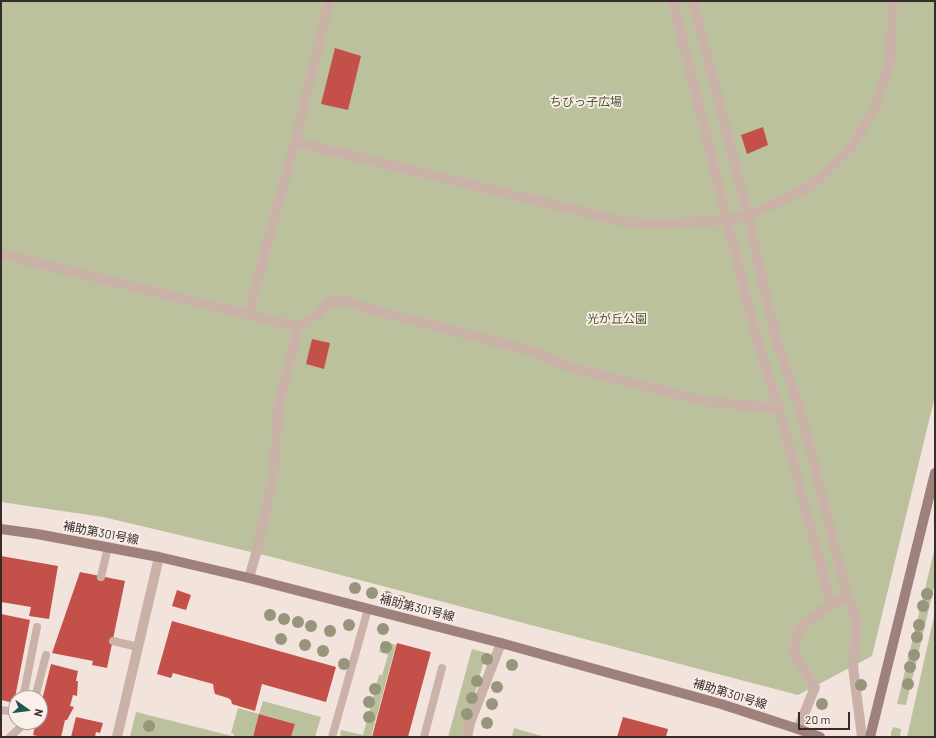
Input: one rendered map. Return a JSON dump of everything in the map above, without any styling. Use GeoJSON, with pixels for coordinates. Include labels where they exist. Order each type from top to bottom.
{"type":"FeatureCollection","features":[{"type":"Feature","properties":{"kind":"street"},"geometry":{"type":"LineString","coordinates":[[248,315],[295,142],[329,1]]}},
{"type":"Feature","properties":{"kind":"street"},"geometry":{"type":"LineString","coordinates":[[673,1],[756,337],[779,409],[831,604]]}},
{"type":"Feature","properties":{"kind":"street"},"geometry":{"type":"LineString","coordinates":[[693,1],[748,216],[775,335],[799,406],[848,598],[857,623],[853,667],[862,737]]}},
{"type":"Feature","properties":{"kind":"street"},"geometry":{"type":"LineString","coordinates":[[295,142],[625,222],[654,224],[727,220],[748,216],[805,189],[820,178],[852,146],[874,110],[890,61],[893,1]]}},
{"type":"Feature","properties":{"kind":"street"},"geometry":{"type":"LineString","coordinates":[[1,254],[298,327]]}},
{"type":"Feature","properties":{"kind":"street"},"geometry":{"type":"LineString","coordinates":[[249,578],[257,550],[274,472],[278,409],[298,327],[318,314],[328,302],[346,300],[365,308],[532,351],[572,368],[705,401],[779,409]]}},
{"type":"Feature","properties":{"kind":"street"},"geometry":{"type":"LineString","coordinates":[[870,737],[935,473]]}},
{"type":"Feature","properties":{"kind":"street","name":"補助第301号線"},"geometry":{"type":"LineString","coordinates":[[1,529],[37,534],[159,557],[249,578],[501,643],[721,704],[820,737]]}},
{"type":"Feature","properties":{"kind":"street"},"geometry":{"type":"LineString","coordinates":[[117,737],[159,557]]}},
{"type":"Feature","properties":{"kind":"street"},"geometry":{"type":"LineString","coordinates":[[798,729],[815,687],[794,653],[799,626],[831,604],[848,598]]}},
{"type":"Feature","properties":{"kind":"street"},"geometry":{"type":"LineString","coordinates":[[466,737],[501,643]]}},
{"type":"Feature","properties":{"kind":"lane"},"geometry":{"type":"LineString","coordinates":[[102,577],[108,547]]}},
{"type":"Feature","properties":{"kind":"lane"},"geometry":{"type":"LineString","coordinates":[[332,737],[368,609]]}},
{"type":"Feature","properties":{"kind":"lane"},"geometry":{"type":"LineString","coordinates":[[24,690],[37,627]]}},
{"type":"Feature","properties":{"kind":"lane"},"geometry":{"type":"LineString","coordinates":[[113,641],[138,647]]}},
{"type":"Feature","properties":{"kind":"lane"},"geometry":{"type":"LineString","coordinates":[[37,690],[46,655]]}},
{"type":"Feature","properties":{"kind":"lane"},"geometry":{"type":"LineString","coordinates":[[424,737],[442,668]]}},
{"type":"Feature","properties":{"kind":"lane"},"geometry":{"type":"LineString","coordinates":[[10,737],[17,730]]}},
{"type":"Feature","properties":{"kind":"green space","name":"光が丘公園"},"geometry":{"type":"Polygon","coordinates":[[[1,1],[935,1],[935,396],[872,656],[798,695],[268,556],[103,517],[1,502],[1,1]]]}},
{"type":"Feature","properties":{"kind":"green space"},"geometry":{"type":"Polygon","coordinates":[[[935,547],[935,583],[906,705],[897,704],[935,547]]]}},
{"type":"Feature","properties":{"kind":"green space"},"geometry":{"type":"Polygon","coordinates":[[[935,612],[935,737],[907,737],[935,612]]]}},
{"type":"Feature","properties":{"kind":"green space"},"geometry":{"type":"Polygon","coordinates":[[[382,641],[396,645],[371,737],[340,737],[341,730],[363,735],[379,675],[382,675],[388,655],[379,652],[382,641]]]}},
{"type":"Feature","properties":{"kind":"green space"},"geometry":{"type":"Polygon","coordinates":[[[472,649],[486,653],[463,737],[448,737],[472,649]]]}},
{"type":"Feature","properties":{"kind":"green space"},"geometry":{"type":"Polygon","coordinates":[[[263,701],[321,717],[315,737],[291,737],[295,724],[260,714],[253,737],[233,737],[234,734],[231,733],[238,708],[259,714],[263,701]]]}},
{"type":"Feature","properties":{"kind":"green space"},"geometry":{"type":"Polygon","coordinates":[[[136,712],[232,736],[232,737],[130,737],[136,712]]]}},
{"type":"Feature","properties":{"kind":"green space"},"geometry":{"type":"Polygon","coordinates":[[[893,727],[901,729],[900,737],[891,737],[893,727]]]}},
{"type":"Feature","properties":{"kind":"green space"},"geometry":{"type":"Polygon","coordinates":[[[514,728],[545,737],[512,737],[514,728]]]}},
{"type":"Feature","properties":{"kind":"building"},"geometry":{"type":"Polygon","coordinates":[[[335,48],[361,56],[348,110],[321,104],[335,48]]]}},
{"type":"Feature","properties":{"kind":"building"},"geometry":{"type":"Polygon","coordinates":[[[763,127],[768,145],[747,154],[741,135],[763,127]]]}},
{"type":"Feature","properties":{"kind":"building"},"geometry":{"type":"Polygon","coordinates":[[[312,339],[330,343],[324,369],[306,364],[312,339]]]}},
{"type":"Feature","properties":{"kind":"building"},"geometry":{"type":"Polygon","coordinates":[[[1,556],[58,566],[49,619],[29,616],[31,607],[1,602],[1,556]]]}},
{"type":"Feature","properties":{"kind":"building"},"geometry":{"type":"Polygon","coordinates":[[[80,572],[125,581],[107,668],[92,665],[93,661],[52,653],[80,572]]]}},
{"type":"Feature","properties":{"kind":"building"},"geometry":{"type":"Polygon","coordinates":[[[177,590],[191,595],[186,610],[172,606],[177,590]]]}},
{"type":"Feature","properties":{"kind":"building"},"geometry":{"type":"Polygon","coordinates":[[[1,614],[30,620],[17,690],[8,690],[8,702],[1,700],[1,614]]]}},
{"type":"Feature","properties":{"kind":"building"},"geometry":{"type":"Polygon","coordinates":[[[172,621],[336,667],[326,702],[262,684],[255,711],[232,704],[231,700],[228,698],[215,694],[213,684],[173,673],[171,678],[157,674],[172,621]]]}},
{"type":"Feature","properties":{"kind":"building"},"geometry":{"type":"Polygon","coordinates":[[[397,643],[431,652],[408,737],[372,737],[397,643]]]}},
{"type":"Feature","properties":{"kind":"building"},"geometry":{"type":"Polygon","coordinates":[[[51,664],[78,671],[76,681],[78,681],[77,696],[73,695],[70,706],[74,707],[67,720],[65,720],[61,737],[41,737],[33,735],[34,730],[48,730],[48,690],[44,690],[51,664]]]}},
{"type":"Feature","properties":{"kind":"building"},"geometry":{"type":"Polygon","coordinates":[[[259,714],[295,724],[291,737],[253,737],[259,714]]]}},
{"type":"Feature","properties":{"kind":"building"},"geometry":{"type":"Polygon","coordinates":[[[76,717],[103,723],[100,733],[96,732],[95,737],[71,737],[76,717]]]}},
{"type":"Feature","properties":{"kind":"building"},"geometry":{"type":"Polygon","coordinates":[[[623,717],[668,729],[666,737],[617,737],[623,717]]]}},
{"type":"Feature","properties":{"kind":"park label","name":"ちびっ子広場"},"geometry":{"type":"Point","coordinates":[586,102]}}]}
